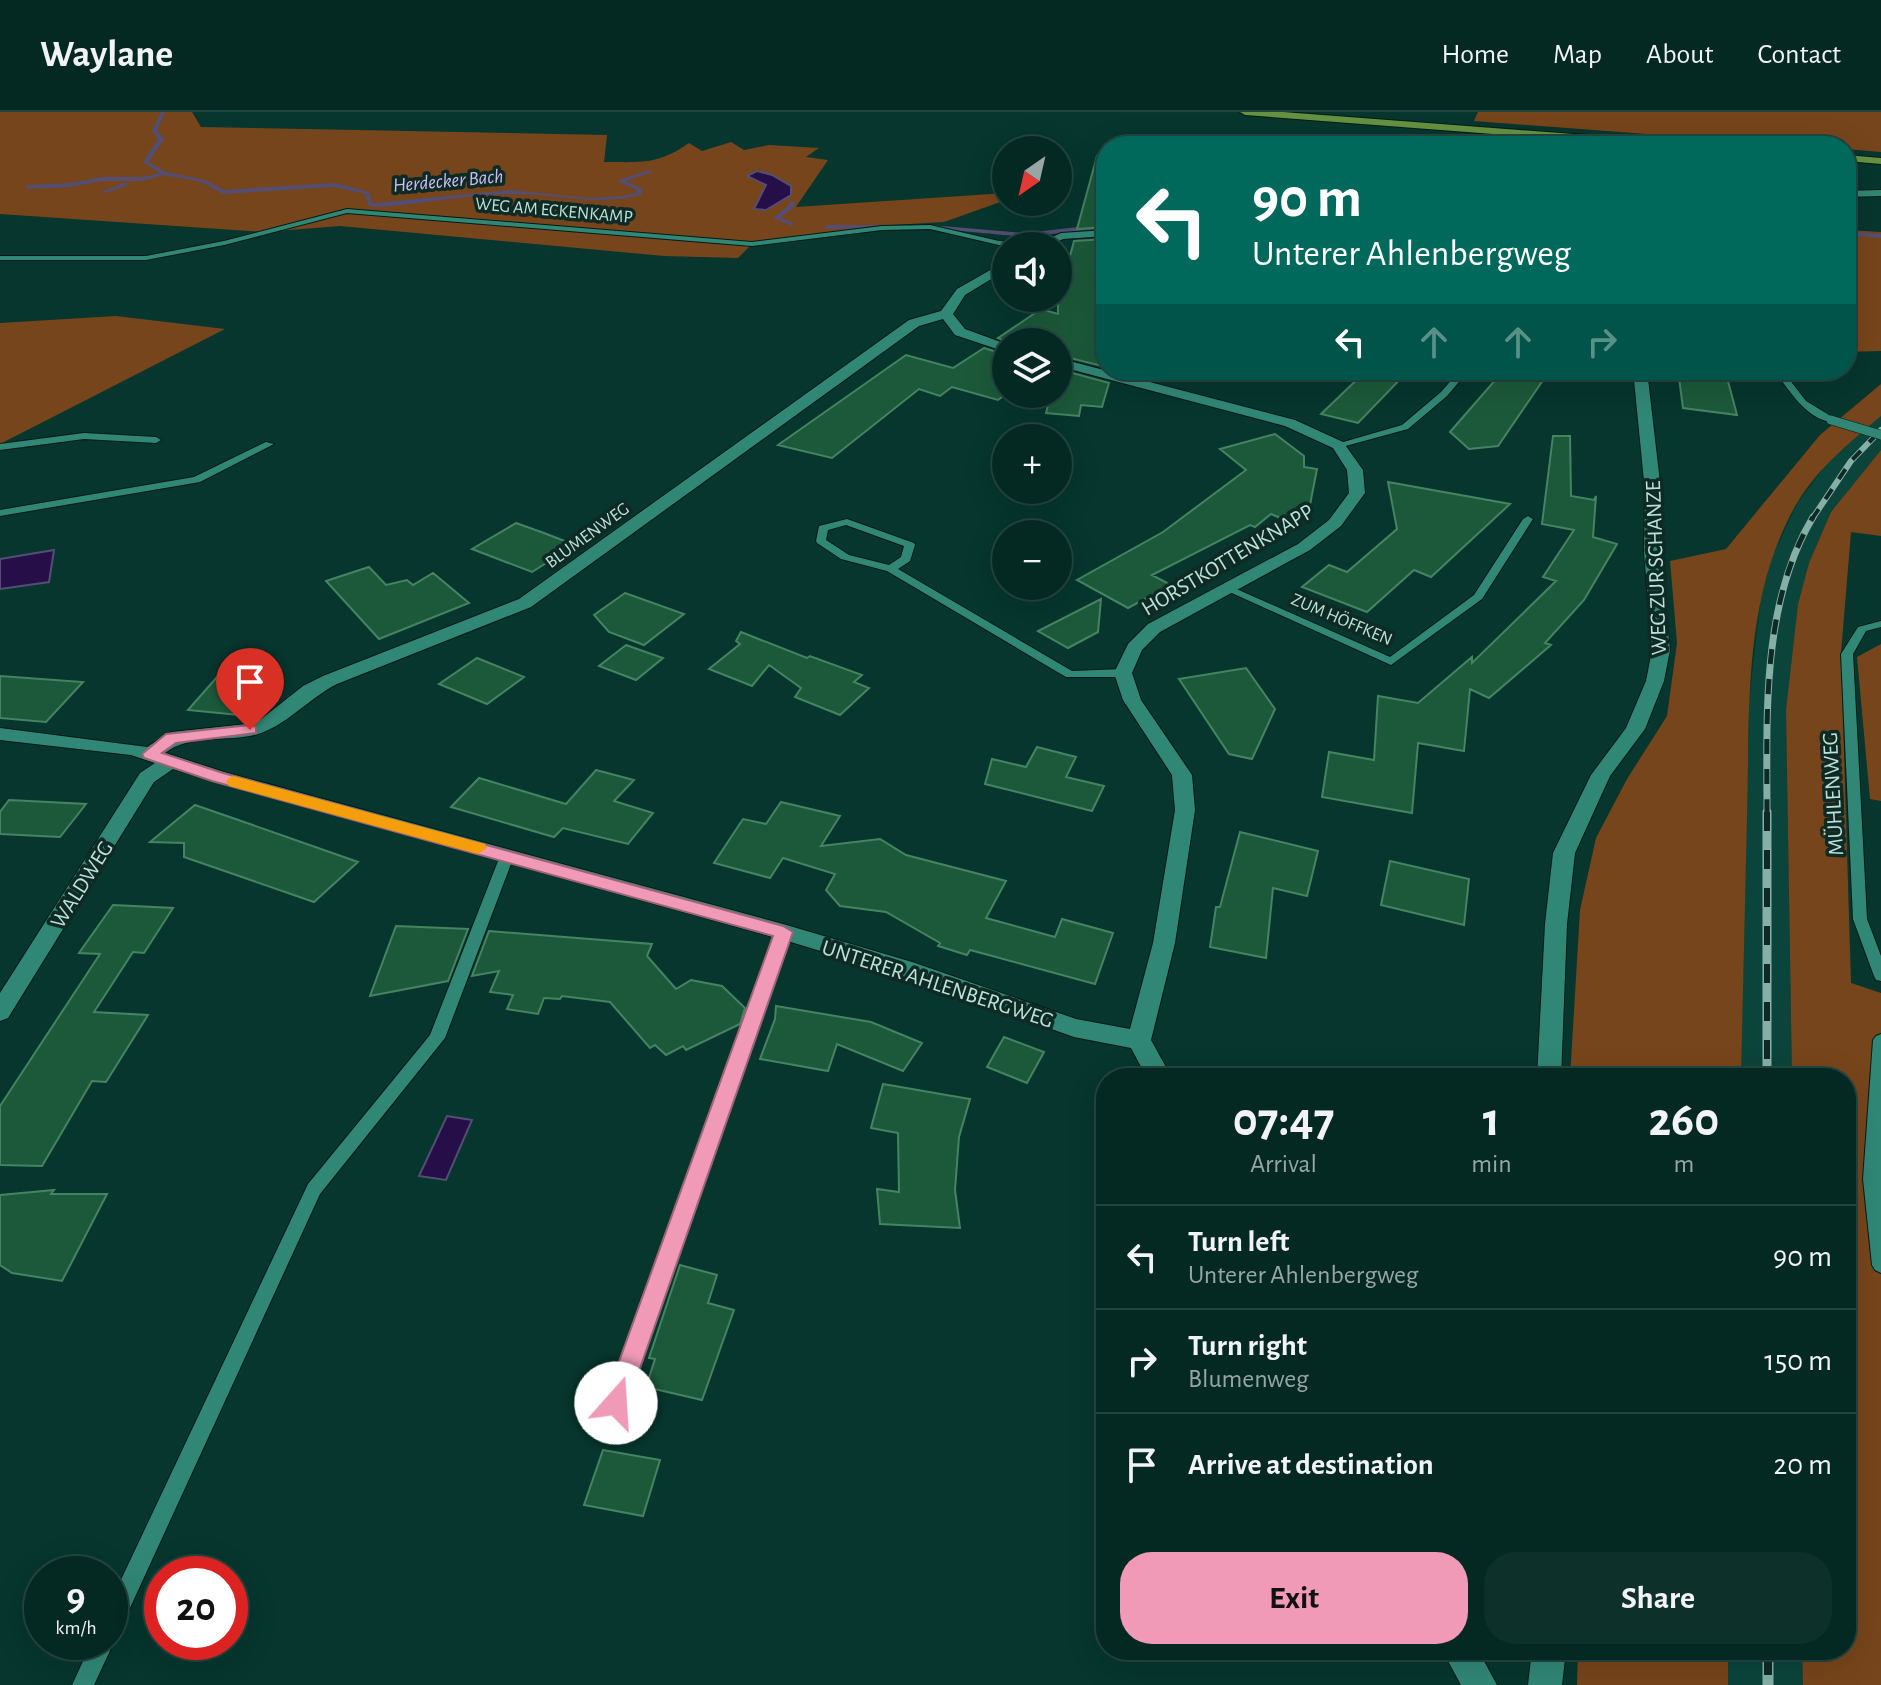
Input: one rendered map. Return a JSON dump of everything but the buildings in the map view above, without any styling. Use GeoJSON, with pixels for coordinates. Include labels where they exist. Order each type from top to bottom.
{"type":"FeatureCollection","features":[{"type":"Feature","properties":{"kind":"main road"},"geometry":{"type":"LineString","coordinates":[[1245,112],[1313,114],[1574,136]]}},
{"type":"Feature","properties":{"kind":"main road"},"geometry":{"type":"LineString","coordinates":[[1856,159],[1881,161]]}},
{"type":"Feature","properties":{"kind":"street"},"geometry":{"type":"LineString","coordinates":[[1856,194],[1881,193]]}},
{"type":"Feature","properties":{"kind":"street","name":"WEG AM ECKENKAMP"},"geometry":{"type":"LineString","coordinates":[[1072,235],[1096,234]]}},
{"type":"Feature","properties":{"kind":"street","name":"BLUMENWEG"},"geometry":{"type":"LineString","coordinates":[[159,758],[172,738],[250,730],[267,724],[310,690],[330,680],[525,603],[914,323],[946,314],[961,292],[992,273]]}},
{"type":"Feature","properties":{"kind":"street"},"geometry":{"type":"LineString","coordinates":[[946,314],[960,332],[992,343]]}},
{"type":"Feature","properties":{"kind":"street"},"geometry":{"type":"LineString","coordinates":[[1072,366],[1096,372]]}},
{"type":"Feature","properties":{"kind":"street"},"geometry":{"type":"LineString","coordinates":[[1126,380],[1290,423],[1338,445]]}},
{"type":"Feature","properties":{"kind":"street","name":"WEG ZUR SCHANZE"},"geometry":{"type":"LineString","coordinates":[[1549,1068],[1556,924],[1564,853],[1601,775],[1635,729],[1655,681],[1661,650],[1652,552],[1653,491],[1641,380]]}},
{"type":"Feature","properties":{"kind":"street","name":"HORSTKOTTENKNAPP"},"geometry":{"type":"LineString","coordinates":[[1123,673],[1134,648],[1154,628],[1304,547],[1335,523],[1357,493],[1355,470],[1338,445]]}},
{"type":"Feature","properties":{"kind":"street"},"geometry":{"type":"LineString","coordinates":[[1123,673],[1132,700],[1182,775],[1185,810],[1164,943],[1139,1040],[1154,1068]]}},
{"type":"Feature","properties":{"kind":"street","name":"UNTERER AHLENBERGWEG"},"geometry":{"type":"LineString","coordinates":[[0,734],[104,745],[159,758],[783,932],[904,968],[1074,1028],[1139,1040]]}},
{"type":"Feature","properties":{"kind":"street","name":"WALDWEG"},"geometry":{"type":"LineString","coordinates":[[0,1012],[159,758]]}},
{"type":"Feature","properties":{"kind":"street"},"geometry":{"type":"LineString","coordinates":[[1465,1660],[1480,1685]]}},
{"type":"Feature","properties":{"kind":"street"},"geometry":{"type":"LineString","coordinates":[[1545,1685],[1548,1660]]}},
{"type":"Feature","properties":{"kind":"lane"},"geometry":{"type":"LineString","coordinates":[[782,112],[801,114]]}},
{"type":"Feature","properties":{"kind":"lane","name":"WEG AM ECKENKAMP"},"geometry":{"type":"LineString","coordinates":[[0,258],[146,258],[224,243],[347,211],[752,244],[882,228],[930,227],[992,241]]}},
{"type":"Feature","properties":{"kind":"lane"},"geometry":{"type":"LineString","coordinates":[[1338,445],[1405,427],[1456,380]]}},
{"type":"Feature","properties":{"kind":"lane"},"geometry":{"type":"LineString","coordinates":[[1786,380],[1812,412],[1881,435]]}},
{"type":"Feature","properties":{"kind":"lane"},"geometry":{"type":"LineString","coordinates":[[0,447],[84,436],[156,440]]}},
{"type":"Feature","properties":{"kind":"lane"},"geometry":{"type":"LineString","coordinates":[[0,513],[197,480],[269,444]]}},
{"type":"Feature","properties":{"kind":"lane","name":"ZUM HÖFFKEN"},"geometry":{"type":"LineString","coordinates":[[1228,589],[1391,662],[1478,597],[1528,519]]}},
{"type":"Feature","properties":{"kind":"lane"},"geometry":{"type":"LineString","coordinates":[[891,569],[906,559],[910,545],[847,522],[823,528],[821,541],[845,557],[891,569],[1070,675],[1123,673]]}},
{"type":"Feature","properties":{"kind":"lane","name":"MÜHLENWEG"},"geometry":{"type":"LineString","coordinates":[[1881,624],[1862,629],[1847,654],[1860,919],[1881,976]]}},
{"type":"Feature","properties":{"kind":"lane"},"geometry":{"type":"LineString","coordinates":[[128,1587],[314,1189],[437,1038],[507,856]]}},
{"type":"Feature","properties":{"kind":"lane"},"geometry":{"type":"LineString","coordinates":[[606,1433],[783,932]]}},
{"type":"Feature","properties":{"kind":"lane"},"geometry":{"type":"LineString","coordinates":[[1881,1040],[1871,1179],[1881,1265]]}},
{"type":"Feature","properties":{"kind":"lane"},"geometry":{"type":"LineString","coordinates":[[83,1685],[95,1660]]}},
{"type":"Feature","properties":{"kind":"shaded area"},"geometry":{"type":"Polygon","coordinates":[[[0,112],[192,112],[201,127],[607,135],[604,162],[658,159],[689,143],[702,151],[731,142],[744,150],[769,145],[819,148],[806,157],[828,160],[796,207],[992,194],[992,205],[944,222],[875,226],[752,244],[738,258],[664,256],[340,226],[264,232],[0,214],[0,112]]]}},
{"type":"Feature","properties":{"kind":"shaded area"},"geometry":{"type":"Polygon","coordinates":[[[1478,112],[1881,112],[1881,152],[1856,150],[1856,136],[1674,136],[1474,121],[1478,112]]]}},
{"type":"Feature","properties":{"kind":"shaded area"},"geometry":{"type":"Polygon","coordinates":[[[757,171],[791,186],[791,195],[766,210],[754,209],[766,185],[747,176],[757,171]]]}},
{"type":"Feature","properties":{"kind":"shaded area"},"geometry":{"type":"Polygon","coordinates":[[[1856,231],[1881,232],[1881,351],[1856,352],[1856,231]]]}},
{"type":"Feature","properties":{"kind":"shaded area"},"geometry":{"type":"Polygon","coordinates":[[[116,316],[225,329],[0,444],[0,323],[116,316]]]}},
{"type":"Feature","properties":{"kind":"shaded area"},"geometry":{"type":"Polygon","coordinates":[[[1881,384],[1881,416],[1825,467],[1797,503],[1779,539],[1766,577],[1758,616],[1750,696],[1741,1068],[1571,1068],[1580,910],[1596,838],[1627,779],[1667,716],[1677,643],[1670,561],[1726,549],[1820,435],[1881,384]]]}},
{"type":"Feature","properties":{"kind":"shaded area"},"geometry":{"type":"Polygon","coordinates":[[[1881,416],[1881,450],[1831,512],[1809,563],[1798,604],[1786,710],[1792,1068],[1741,1068],[1749,702],[1761,596],[1773,555],[1798,502],[1833,456],[1881,416]]]}},
{"type":"Feature","properties":{"kind":"shaded area"},"geometry":{"type":"Polygon","coordinates":[[[1881,450],[1881,536],[1851,532],[1841,653],[1851,983],[1881,993],[1881,1685],[1803,1685],[1802,1660],[1856,1660],[1856,1068],[1792,1068],[1786,710],[1798,604],[1809,563],[1831,512],[1881,450]]]}},
{"type":"Feature","properties":{"kind":"shaded area"},"geometry":{"type":"Polygon","coordinates":[[[54,550],[49,582],[0,589],[0,559],[54,550]]]}},
{"type":"Feature","properties":{"kind":"shaded area"},"geometry":{"type":"Polygon","coordinates":[[[1881,644],[1881,801],[1870,799],[1857,657],[1881,644]]]}},
{"type":"Feature","properties":{"kind":"shaded area"},"geometry":{"type":"Polygon","coordinates":[[[447,1116],[472,1120],[446,1180],[419,1176],[447,1116]]]}},
{"type":"Feature","properties":{"kind":"shaded area"},"geometry":{"type":"Polygon","coordinates":[[[1578,1660],[1728,1660],[1728,1685],[1577,1685],[1578,1660]]]}},
{"type":"Feature","properties":{"kind":"shaded area"},"geometry":{"type":"Polygon","coordinates":[[[1728,1660],[1802,1660],[1803,1685],[1728,1685],[1728,1660]]]}},
{"type":"Feature","properties":{"kind":"waterway"},"geometry":{"type":"LineString","coordinates":[[163,112],[154,131],[161,139],[146,162],[164,173]]}},
{"type":"Feature","properties":{"kind":"waterway","name":"Herdecker Bach"},"geometry":{"type":"LineString","coordinates":[[164,173],[203,181],[223,192],[335,185],[367,193],[370,204],[375,205],[510,192],[590,199],[622,198],[639,194],[640,189],[621,181],[649,172]]}},
{"type":"Feature","properties":{"kind":"waterway","name":"Herdecker Bach"},"geometry":{"type":"LineString","coordinates":[[28,187],[71,185],[102,179],[142,179],[164,173]]}},
{"type":"Feature","properties":{"kind":"waterway"},"geometry":{"type":"LineString","coordinates":[[104,192],[126,184]]}},
{"type":"Feature","properties":{"kind":"waterway","name":"Herdecker Bach"},"geometry":{"type":"LineString","coordinates":[[792,202],[791,207],[776,218],[792,224]]}},
{"type":"Feature","properties":{"kind":"waterway","name":"Herdecker Bach"},"geometry":{"type":"LineString","coordinates":[[919,226],[1025,235],[1096,227]]}},
{"type":"Feature","properties":{"kind":"waterway","name":"Herdecker Bach"},"geometry":{"type":"LineString","coordinates":[[827,227],[890,227]]}},
{"type":"Feature","properties":{"kind":"waterway","name":"Herdecker Bach"},"geometry":{"type":"LineString","coordinates":[[1856,234],[1881,236]]}},
{"type":"Feature","properties":{"kind":"railway"},"geometry":{"type":"LineString","coordinates":[[1812,519],[1851,461],[1881,430]]}},
{"type":"Feature","properties":{"kind":"railway"},"geometry":{"type":"LineString","coordinates":[[1767,1068],[1767,738],[1770,661],[1784,586],[1796,551],[1812,519]]}},
{"type":"Feature","properties":{"kind":"railway"},"geometry":{"type":"LineString","coordinates":[[1768,1660],[1768,1685]]}},
{"type":"Feature","properties":{"kind":"slow traffic"},"geometry":{"type":"LineString","coordinates":[[234,782],[478,848]]}},
{"type":"Feature","properties":{"kind":"route"},"geometry":{"type":"LineString","coordinates":[[250,730],[172,738],[150,754],[217,777],[783,932],[616,1403]]}}]}
